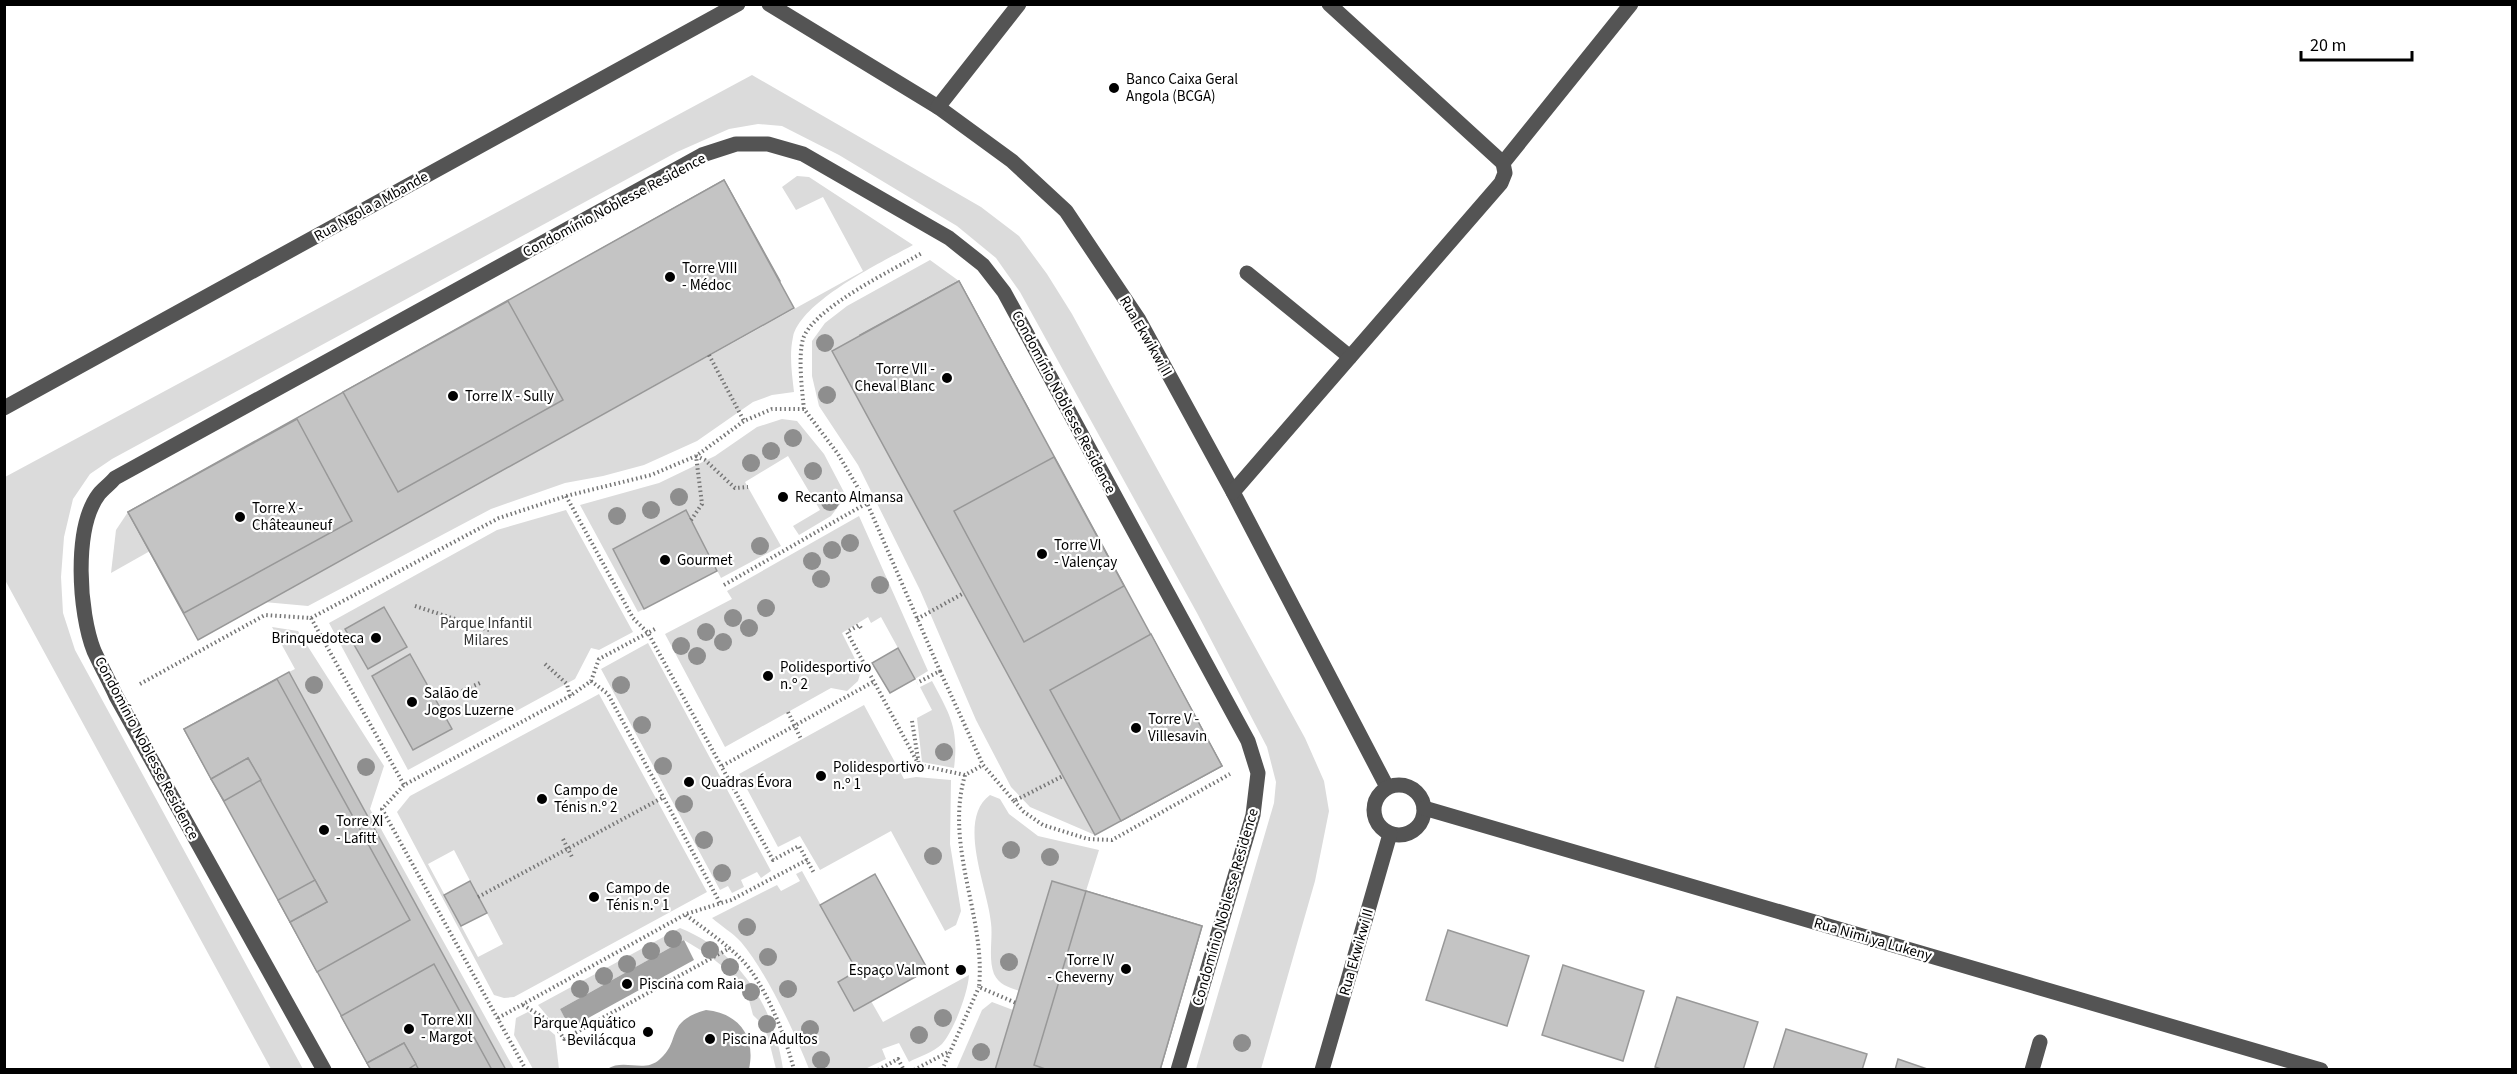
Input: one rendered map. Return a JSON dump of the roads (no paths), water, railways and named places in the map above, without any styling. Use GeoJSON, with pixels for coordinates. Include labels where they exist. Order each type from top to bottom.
{"type":"FeatureCollection","features":[{"type":"Feature","properties":{"kind":"street","name":"Rua Ngola a Mbande"},"geometry":{"type":"LineString","coordinates":[[4,408],[738,4]]}},
{"type":"Feature","properties":{"kind":"street","name":"Rua Ekwikwi II"},"geometry":{"type":"LineString","coordinates":[[769,4],[938,107],[1012,161],[1066,211],[1139,320],[1233,492],[1387,787]]}},
{"type":"Feature","properties":{"kind":"street"},"geometry":{"type":"LineString","coordinates":[[938,107],[1019,4]]}},
{"type":"Feature","properties":{"kind":"street"},"geometry":{"type":"LineString","coordinates":[[1233,492],[1501,183],[1505,173],[1503,163],[1329,4]]}},
{"type":"Feature","properties":{"kind":"street"},"geometry":{"type":"LineString","coordinates":[[1503,163],[1631,4]]}},
{"type":"Feature","properties":{"kind":"street","name":"Condomínio Noblesse Residence"},"geometry":{"type":"LineString","coordinates":[[324,1070],[116,696],[93,649],[83,602],[82,556],[87,521],[98,495],[115,478],[692,161],[736,144],[768,144],[803,154],[949,238],[983,265],[1004,292],[1248,741],[1258,773],[1253,816],[1178,1070]]}},
{"type":"Feature","properties":{"kind":"street"},"geometry":{"type":"LineString","coordinates":[[1247,273],[1350,357]]}},
{"type":"Feature","properties":{"kind":"street"},"geometry":{"type":"LineString","coordinates":[[1403,785],[1412,788],[1418,793],[1424,808],[1420,824],[1414,830],[1399,835],[1383,830],[1374,816],[1376,799],[1387,787],[1403,785]]}},
{"type":"Feature","properties":{"kind":"street","name":"Rua Nimi ya Lukeny"},"geometry":{"type":"LineString","coordinates":[[1424,808],[2321,1070]]}},
{"type":"Feature","properties":{"kind":"street","name":"Rua Ekwikwi II"},"geometry":{"type":"LineString","coordinates":[[1322,1070],[1390,834]]}},
{"type":"Feature","properties":{"kind":"street"},"geometry":{"type":"LineString","coordinates":[[2032,1070],[2040,1041]]}},
{"type":"Feature","properties":{"kind":"place","name":"Banco Caixa Geral Angola (BCGA)"},"geometry":{"type":"Point","coordinates":[1114,88]}},
{"type":"Feature","properties":{"kind":"place","name":"Torre VIII - Médoc"},"geometry":{"type":"Point","coordinates":[670,277]}},
{"type":"Feature","properties":{"kind":"place","name":"Torre VII - Cheval Blanc"},"geometry":{"type":"Point","coordinates":[947,378]}},
{"type":"Feature","properties":{"kind":"place","name":"Torre IX - Sully"},"geometry":{"type":"Point","coordinates":[453,396]}},
{"type":"Feature","properties":{"kind":"place","name":"Recanto Almansa"},"geometry":{"type":"Point","coordinates":[783,497]}},
{"type":"Feature","properties":{"kind":"place","name":"Torre X - Châteauneuf"},"geometry":{"type":"Point","coordinates":[240,517]}},
{"type":"Feature","properties":{"kind":"place","name":"Torre VI - Valençay"},"geometry":{"type":"Point","coordinates":[1042,554]}},
{"type":"Feature","properties":{"kind":"place","name":"Gourmet"},"geometry":{"type":"Point","coordinates":[665,560]}},
{"type":"Feature","properties":{"kind":"place","name":"Brinquedoteca"},"geometry":{"type":"Point","coordinates":[376,638]}},
{"type":"Feature","properties":{"kind":"place","name":"Polidesportivo n.º 2"},"geometry":{"type":"Point","coordinates":[768,676]}},
{"type":"Feature","properties":{"kind":"place","name":"Salão de Jogos Luzerne"},"geometry":{"type":"Point","coordinates":[412,702]}},
{"type":"Feature","properties":{"kind":"place","name":"Torre V - Villesavin"},"geometry":{"type":"Point","coordinates":[1136,728]}},
{"type":"Feature","properties":{"kind":"place","name":"Polidesportivo n.º 1"},"geometry":{"type":"Point","coordinates":[821,776]}},
{"type":"Feature","properties":{"kind":"place","name":"Quadras Évora"},"geometry":{"type":"Point","coordinates":[689,782]}},
{"type":"Feature","properties":{"kind":"place","name":"Campo de Ténis n.º 2"},"geometry":{"type":"Point","coordinates":[542,799]}},
{"type":"Feature","properties":{"kind":"place","name":"Torre XI - Lafitt"},"geometry":{"type":"Point","coordinates":[324,830]}},
{"type":"Feature","properties":{"kind":"place","name":"Campo de Ténis n.º 1"},"geometry":{"type":"Point","coordinates":[594,897]}},
{"type":"Feature","properties":{"kind":"place","name":"Torre IV - Cheverny"},"geometry":{"type":"Point","coordinates":[1126,969]}},
{"type":"Feature","properties":{"kind":"place","name":"Espaço Valmont"},"geometry":{"type":"Point","coordinates":[961,970]}},
{"type":"Feature","properties":{"kind":"place","name":"Piscina com Raia"},"geometry":{"type":"Point","coordinates":[627,984]}},
{"type":"Feature","properties":{"kind":"place","name":"Torre XII - Margot"},"geometry":{"type":"Point","coordinates":[409,1029]}},
{"type":"Feature","properties":{"kind":"place","name":"Parque Aquático Bevilácqua"},"geometry":{"type":"Point","coordinates":[648,1032]}},
{"type":"Feature","properties":{"kind":"place","name":"Piscina Adultos"},"geometry":{"type":"Point","coordinates":[710,1039]}},
{"type":"Feature","properties":{"kind":"park label","name":"Parque Infantil Milares"},"geometry":{"type":"Point","coordinates":[486,632]}}]}
